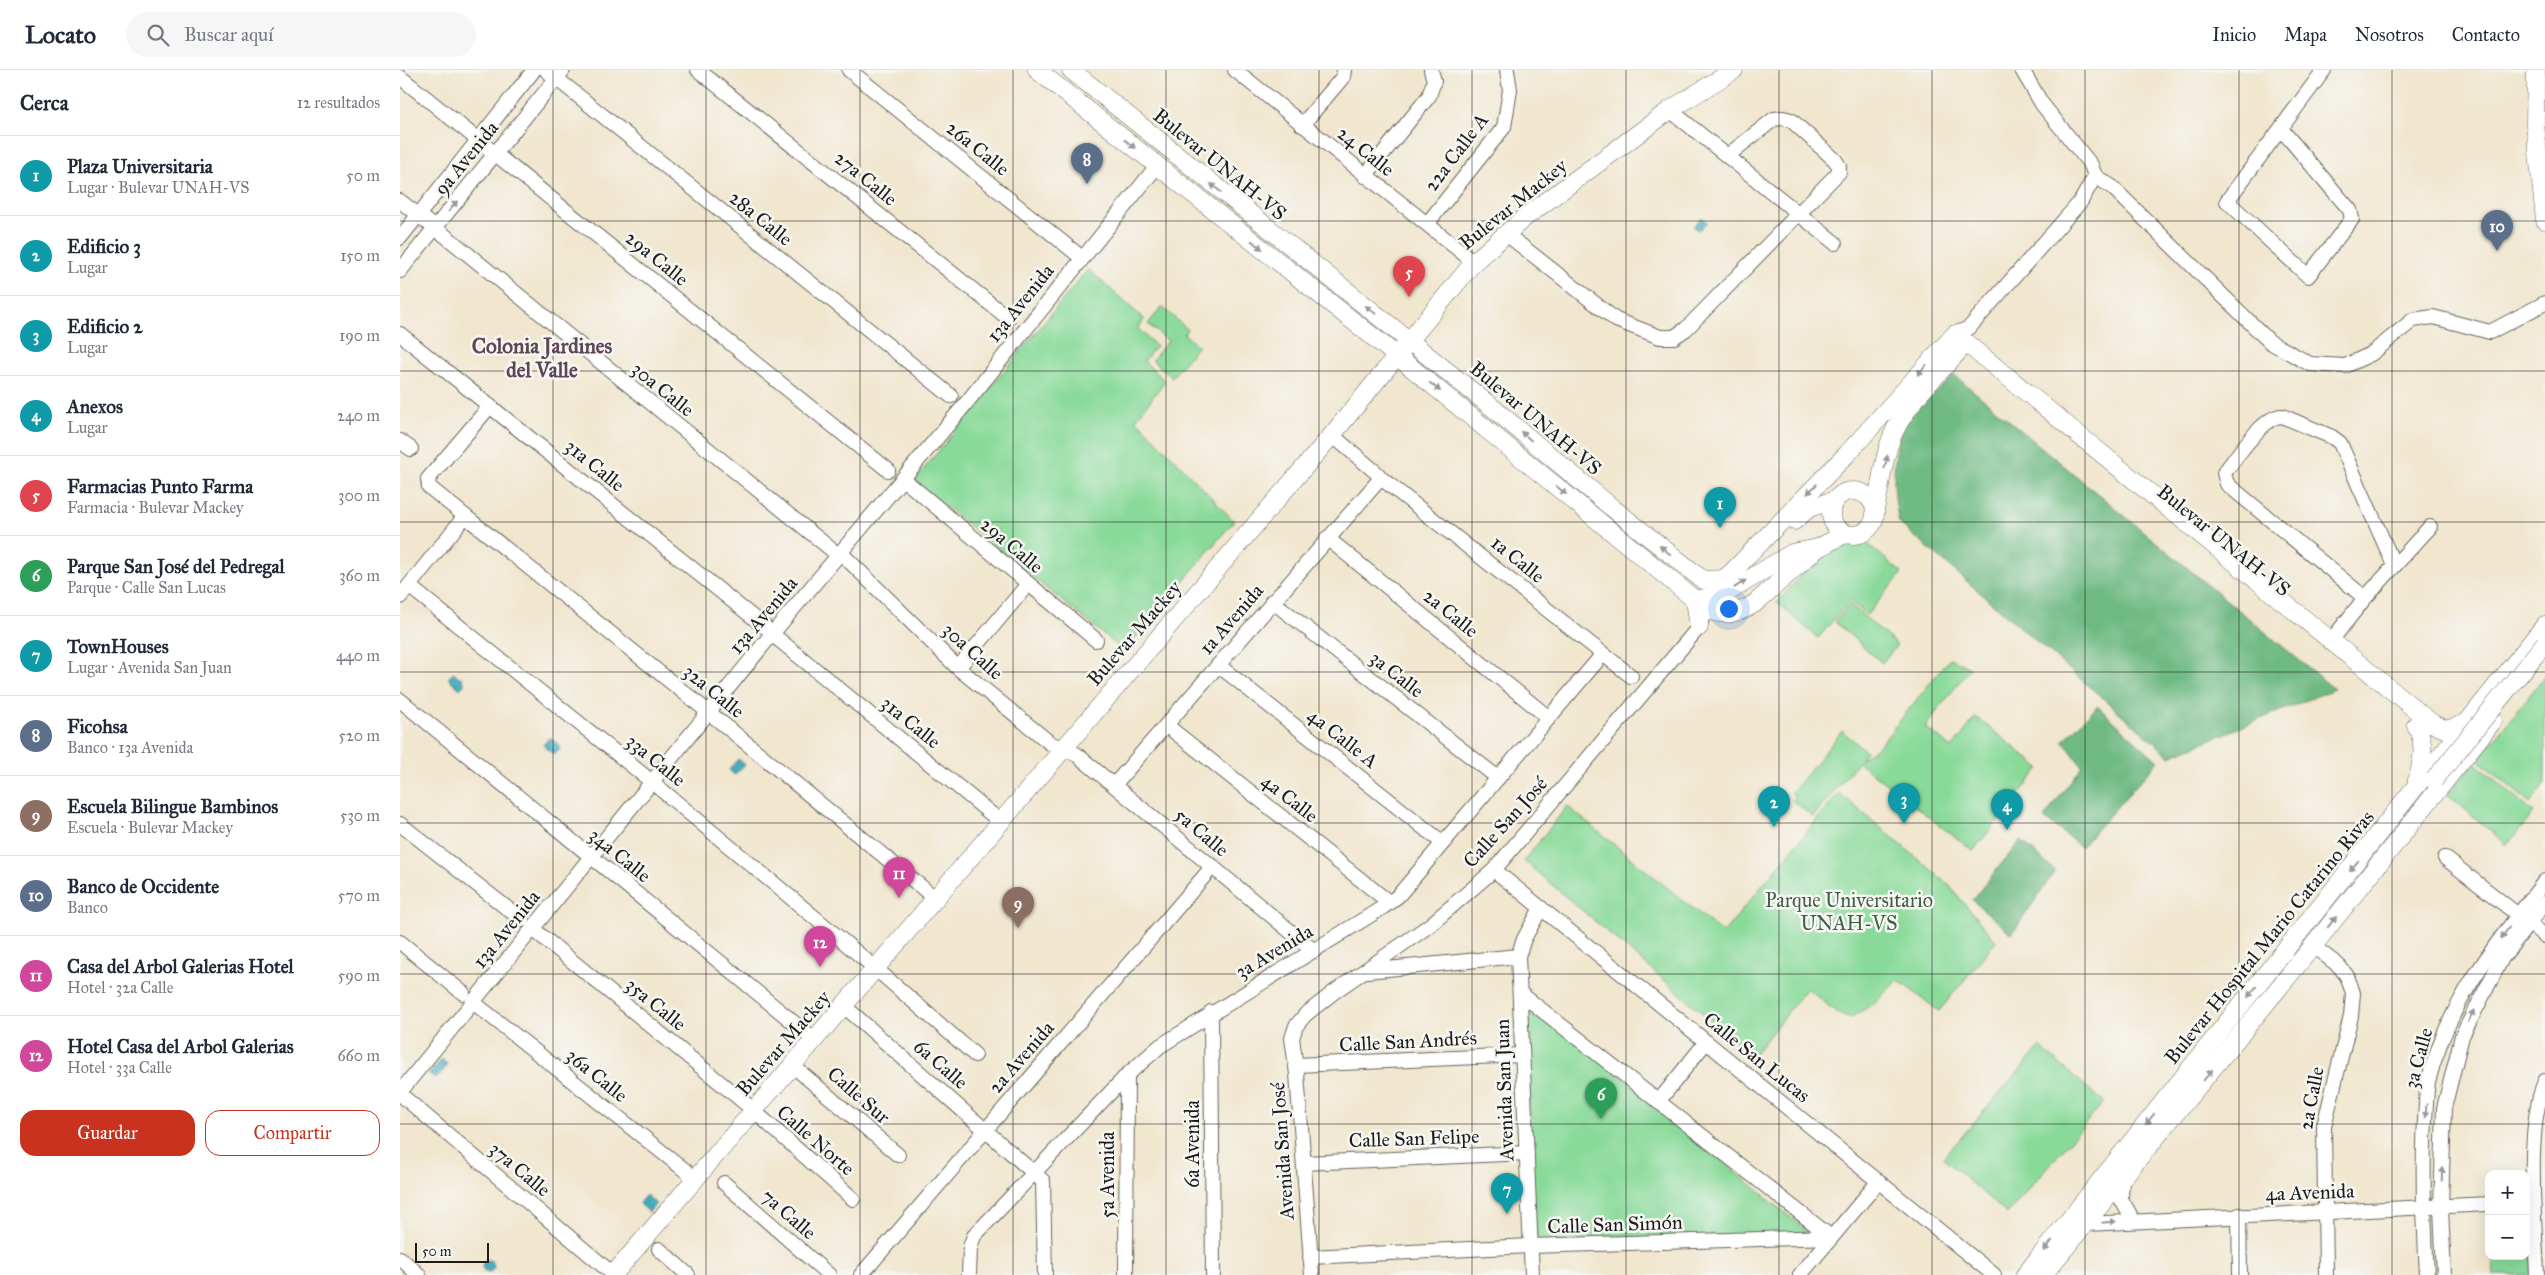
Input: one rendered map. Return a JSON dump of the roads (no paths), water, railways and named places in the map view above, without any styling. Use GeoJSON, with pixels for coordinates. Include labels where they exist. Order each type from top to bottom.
{"type":"FeatureCollection","features":[{"type":"Feature","properties":{"kind":"main road","name":"Bulevar UNAH-VS"},"geometry":{"type":"LineString","coordinates":[[1070,70],[1409,341],[1703,580],[1724,579],[1959,339],[2262,592],[2416,725],[2446,748],[2466,754]]}},
{"type":"Feature","properties":{"kind":"main road","name":"Bulevar Mackey"},"geometry":{"type":"LineString","coordinates":[[613,1275],[1332,435],[1474,262],[1505,233],[1670,110],[1734,70]]}},
{"type":"Feature","properties":{"kind":"main road"},"geometry":{"type":"LineString","coordinates":[[2526,70],[2534,107],[2545,220]]}},
{"type":"Feature","properties":{"kind":"main road"},"geometry":{"type":"LineString","coordinates":[[2534,107],[2536,70]]}},
{"type":"Feature","properties":{"kind":"main road","name":"Bulevar UNAH-VS"},"geometry":{"type":"LineString","coordinates":[[1041,73],[1397,356],[1701,604]]}},
{"type":"Feature","properties":{"kind":"main road"},"geometry":{"type":"LineString","coordinates":[[1041,73],[1060,75],[1114,118],[1137,124]]}},
{"type":"Feature","properties":{"kind":"main road"},"geometry":{"type":"LineString","coordinates":[[1701,604],[1727,615],[1744,610],[1754,604],[1818,548],[1845,534],[1856,535],[1865,532],[1874,520],[1894,432],[1906,411],[1959,339]]}},
{"type":"Feature","properties":{"kind":"main road"},"geometry":{"type":"LineString","coordinates":[[1845,534],[1836,527],[1831,517],[1839,496],[1841,475],[1848,454]]}},
{"type":"Feature","properties":{"kind":"main road"},"geometry":{"type":"LineString","coordinates":[[1773,530],[1786,527],[1809,508],[1855,491],[1866,495],[1875,509]]}},
{"type":"Feature","properties":{"kind":"main road"},"geometry":{"type":"LineString","coordinates":[[1701,604],[1725,594],[1792,553],[1818,548]]}},
{"type":"Feature","properties":{"kind":"main road","name":"Bulevar UNAH-VS"},"geometry":{"type":"LineString","coordinates":[[2262,592],[2330,642],[2433,724],[2447,730],[2466,723]]}},
{"type":"Feature","properties":{"kind":"main road"},"geometry":{"type":"LineString","coordinates":[[1699,627],[1701,604]]}},
{"type":"Feature","properties":{"kind":"main road","name":"Bulevar Hospital Mario Catarino Rivas"},"geometry":{"type":"LineString","coordinates":[[2025,1275],[2545,625]]}},
{"type":"Feature","properties":{"kind":"main road"},"geometry":{"type":"LineString","coordinates":[[2398,839],[2408,813],[2545,643]]}},
{"type":"Feature","properties":{"kind":"main road","name":"Bulevar Hospital Mario Catarino Rivas"},"geometry":{"type":"LineString","coordinates":[[2043,1275],[2313,946],[2545,656]]}},
{"type":"Feature","properties":{"kind":"main road"},"geometry":{"type":"LineString","coordinates":[[2414,790],[2424,751],[2423,740],[2416,725]]}},
{"type":"Feature","properties":{"kind":"main road"},"geometry":{"type":"LineString","coordinates":[[2384,828],[2408,813]]}},
{"type":"Feature","properties":{"kind":"street","name":"9a Avenida"},"geometry":{"type":"LineString","coordinates":[[400,238],[534,70]]}},
{"type":"Feature","properties":{"kind":"street","name":"27a Calle"},"geometry":{"type":"LineString","coordinates":[[698,70],[1008,318]]}},
{"type":"Feature","properties":{"kind":"street","name":"26a Calle"},"geometry":{"type":"LineString","coordinates":[[849,70],[1082,258]]}},
{"type":"Feature","properties":{"kind":"street","name":"24 Calle"},"geometry":{"type":"LineString","coordinates":[[1234,70],[1250,75],[1302,125],[1474,262]]}},
{"type":"Feature","properties":{"kind":"street"},"geometry":{"type":"LineString","coordinates":[[1302,125],[1342,78],[1344,70]]}},
{"type":"Feature","properties":{"kind":"street"},"geometry":{"type":"LineString","coordinates":[[1365,176],[1429,96],[1434,81],[1432,70]]}},
{"type":"Feature","properties":{"kind":"street","name":"22a Calle A"},"geometry":{"type":"LineString","coordinates":[[1426,224],[1504,127],[1510,90],[1506,70]]}},
{"type":"Feature","properties":{"kind":"street"},"geometry":{"type":"LineString","coordinates":[[2022,70],[2042,104],[2091,165],[2095,176],[2112,187],[2270,342],[2310,364],[2345,366],[2371,354],[2413,320],[2433,317],[2490,332],[2545,303]]}},
{"type":"Feature","properties":{"kind":"street"},"geometry":{"type":"LineString","coordinates":[[2281,129],[2350,210],[2352,220],[2308,276],[2227,201],[2324,70]]}},
{"type":"Feature","properties":{"kind":"street","name":"9a Avenida"},"geometry":{"type":"LineString","coordinates":[[400,271],[495,154],[555,73]]}},
{"type":"Feature","properties":{"kind":"street","name":"28a Calle"},"geometry":{"type":"LineString","coordinates":[[555,73],[951,396]]}},
{"type":"Feature","properties":{"kind":"street","name":"29a Calle"},"geometry":{"type":"LineString","coordinates":[[400,78],[888,470]]}},
{"type":"Feature","properties":{"kind":"street"},"geometry":{"type":"LineString","coordinates":[[1670,110],[1835,243]]}},
{"type":"Feature","properties":{"kind":"street"},"geometry":{"type":"LineString","coordinates":[[1505,233],[1607,315],[1635,328],[1667,338],[1674,337],[1686,329],[1839,172],[1839,166],[1791,120],[1783,118],[1774,119],[1727,156]]}},
{"type":"Feature","properties":{"kind":"street","name":"13a Avenida"},"geometry":{"type":"LineString","coordinates":[[400,1093],[468,997],[527,924],[591,857],[709,712],[769,630],[903,479],[1157,166]]}},
{"type":"Feature","properties":{"kind":"street"},"geometry":{"type":"LineString","coordinates":[[1959,339],[2082,201],[2095,176]]}},
{"type":"Feature","properties":{"kind":"street","name":"30a Calle"},"geometry":{"type":"LineString","coordinates":[[400,201],[837,552],[958,668],[1050,743],[1063,748]]}},
{"type":"Feature","properties":{"kind":"street","name":"31a Calle"},"geometry":{"type":"LineString","coordinates":[[400,334],[769,630],[1001,822]]}},
{"type":"Feature","properties":{"kind":"street","name":"32a Calle"},"geometry":{"type":"LineString","coordinates":[[490,406],[428,480],[429,487],[709,712],[936,899]]}},
{"type":"Feature","properties":{"kind":"street"},"geometry":{"type":"LineString","coordinates":[[2365,598],[2227,484],[2224,473],[2266,421],[2276,415],[2282,416],[2332,437],[2340,443],[2394,565]]}},
{"type":"Feature","properties":{"kind":"street","name":"1a Calle"},"geometry":{"type":"LineString","coordinates":[[1332,435],[1377,477],[1384,479],[1638,682]]}},
{"type":"Feature","properties":{"kind":"street","name":"1a Avenida"},"geometry":{"type":"LineString","coordinates":[[1114,785],[1327,538],[1377,477]]}},
{"type":"Feature","properties":{"kind":"street","name":"29a Calle"},"geometry":{"type":"LineString","coordinates":[[903,479],[1096,640]]}},
{"type":"Feature","properties":{"kind":"street"},"geometry":{"type":"LineString","coordinates":[[404,592],[466,516]]}},
{"type":"Feature","properties":{"kind":"street"},"geometry":{"type":"LineString","coordinates":[[2330,642],[2365,598],[2430,527]]}},
{"type":"Feature","properties":{"kind":"street","name":"2a Calle"},"geometry":{"type":"LineString","coordinates":[[1327,538],[1549,718]]}},
{"type":"Feature","properties":{"kind":"street"},"geometry":{"type":"LineString","coordinates":[[958,668],[1028,584]]}},
{"type":"Feature","properties":{"kind":"street","name":"33a Calle"},"geometry":{"type":"LineString","coordinates":[[404,592],[652,782],[876,969],[975,1055]]}},
{"type":"Feature","properties":{"kind":"street","name":"3a Calle"},"geometry":{"type":"LineString","coordinates":[[1272,601],[1498,778]]}},
{"type":"Feature","properties":{"kind":"street","name":"Calle San José"},"geometry":{"type":"LineString","coordinates":[[1296,1026],[1305,1014],[1430,925],[1494,870],[1638,682],[1699,627]]}},
{"type":"Feature","properties":{"kind":"street","name":"3a Avenida"},"geometry":{"type":"LineString","coordinates":[[969,1275],[970,1247],[974,1236],[1127,1075],[1160,1046],[1211,1012],[1390,903],[1604,654]]}},
{"type":"Feature","properties":{"kind":"street","name":"4a Calle A"},"geometry":{"type":"LineString","coordinates":[[1218,665],[1443,843]]}},
{"type":"Feature","properties":{"kind":"street","name":"34a Calle"},"geometry":{"type":"LineString","coordinates":[[400,700],[815,1040]]}},
{"type":"Feature","properties":{"kind":"street","name":"4a Calle"},"geometry":{"type":"LineString","coordinates":[[1166,725],[1390,903]]}},
{"type":"Feature","properties":{"kind":"street","name":"5a Calle"},"geometry":{"type":"LineString","coordinates":[[1063,748],[1076,754],[1314,950]]}},
{"type":"Feature","properties":{"kind":"street","name":"35a Calle"},"geometry":{"type":"LineString","coordinates":[[400,824],[527,924],[745,1103],[752,1112]]}},
{"type":"Feature","properties":{"kind":"street"},"geometry":{"type":"LineString","coordinates":[[2445,858],[2545,936]]}},
{"type":"Feature","properties":{"kind":"street","name":"2a Avenida"},"geometry":{"type":"LineString","coordinates":[[861,1275],[1213,866]]}},
{"type":"Feature","properties":{"kind":"street","name":"Calle San Lucas"},"geometry":{"type":"LineString","coordinates":[[1494,870],[1994,1275]]}},
{"type":"Feature","properties":{"kind":"street","name":"3a Calle"},"geometry":{"type":"LineString","coordinates":[[2444,1275],[2441,1208],[2444,1108],[2462,1036],[2502,958],[2545,881]]}},
{"type":"Feature","properties":{"kind":"street","name":"3a Calle"},"geometry":{"type":"LineString","coordinates":[[2427,1275],[2424,1208],[2424,1134],[2428,1083],[2447,1024],[2475,973],[2524,918],[2545,903]]}},
{"type":"Feature","properties":{"kind":"street","name":"Avenida San Juan"},"geometry":{"type":"LineString","coordinates":[[1532,1275],[1518,956],[1524,939],[1541,908]]}},
{"type":"Feature","properties":{"kind":"street","name":"36a Calle"},"geometry":{"type":"LineString","coordinates":[[400,942],[696,1179]]}},
{"type":"Feature","properties":{"kind":"street","name":"2a Calle"},"geometry":{"type":"LineString","coordinates":[[2313,946],[2339,966],[2347,976],[2353,993],[2351,1016],[2324,1126],[2326,1275]]}},
{"type":"Feature","properties":{"kind":"street"},"geometry":{"type":"LineString","coordinates":[[1365,971],[1518,956]]}},
{"type":"Feature","properties":{"kind":"street"},"geometry":{"type":"LineString","coordinates":[[1520,993],[1831,1237]]}},
{"type":"Feature","properties":{"kind":"street","name":"6a Calle"},"geometry":{"type":"LineString","coordinates":[[844,1006],[1035,1172]]}},
{"type":"Feature","properties":{"kind":"street","name":"6a Avenida"},"geometry":{"type":"LineString","coordinates":[[1211,1012],[1213,1275]]}},
{"type":"Feature","properties":{"kind":"street","name":"Avenida San José"},"geometry":{"type":"LineString","coordinates":[[1296,1026],[1292,1038],[1296,1065],[1312,1275]]}},
{"type":"Feature","properties":{"kind":"street"},"geometry":{"type":"LineString","coordinates":[[1658,1102],[1706,1042]]}},
{"type":"Feature","properties":{"kind":"street","name":"Calle San Andrés"},"geometry":{"type":"LineString","coordinates":[[1296,1065],[1522,1055]]}},
{"type":"Feature","properties":{"kind":"street","name":"Calle Sur"},"geometry":{"type":"LineString","coordinates":[[793,1066],[898,1155]]}},
{"type":"Feature","properties":{"kind":"street","name":"5a Avenida"},"geometry":{"type":"LineString","coordinates":[[1126,1275],[1127,1075]]}},
{"type":"Feature","properties":{"kind":"street"},"geometry":{"type":"LineString","coordinates":[[2537,1275],[2535,1202],[2536,1122],[2545,1081]]}},
{"type":"Feature","properties":{"kind":"street","name":"37a Calle"},"geometry":{"type":"LineString","coordinates":[[400,1093],[613,1275]]}},
{"type":"Feature","properties":{"kind":"street","name":"Calle Norte"},"geometry":{"type":"LineString","coordinates":[[752,1112],[853,1199]]}},
{"type":"Feature","properties":{"kind":"street","name":"Calle San Felipe"},"geometry":{"type":"LineString","coordinates":[[1304,1163],[1526,1153]]}},
{"type":"Feature","properties":{"kind":"street"},"geometry":{"type":"LineString","coordinates":[[1035,1172],[1043,1180],[1045,1187],[1046,1275]]}},
{"type":"Feature","properties":{"kind":"street"},"geometry":{"type":"LineString","coordinates":[[2122,1180],[2121,1199],[2133,1220]]}},
{"type":"Feature","properties":{"kind":"street"},"geometry":{"type":"LineString","coordinates":[[1800,1275],[1878,1181]]}},
{"type":"Feature","properties":{"kind":"street","name":"7a Calle"},"geometry":{"type":"LineString","coordinates":[[724,1183],[829,1275]]}},
{"type":"Feature","properties":{"kind":"street","name":"4a Avenida"},"geometry":{"type":"LineString","coordinates":[[2086,1224],[2133,1220],[2441,1208],[2485,1204]]}},
{"type":"Feature","properties":{"kind":"street"},"geometry":{"type":"LineString","coordinates":[[2239,1215],[2240,1275]]}},
{"type":"Feature","properties":{"kind":"street","name":"Calle San Simón"},"geometry":{"type":"LineString","coordinates":[[1310,1257],[1530,1246],[1831,1237]]}},
{"type":"Feature","properties":{"kind":"street"},"geometry":{"type":"LineString","coordinates":[[659,1249],[688,1275]]}},
{"type":"Feature","properties":{"kind":"street"},"geometry":{"type":"LineString","coordinates":[[400,1258],[419,1275]]}},
{"type":"Feature","properties":{"kind":"water"},"geometry":{"type":"Polygon","coordinates":[[[1702,217],[1707,222],[1698,231],[1693,226],[1702,217]]]}},
{"type":"Feature","properties":{"kind":"water"},"geometry":{"type":"Polygon","coordinates":[[[453,673],[463,679],[462,681],[465,684],[460,689],[448,678],[453,673]]]}},
{"type":"Feature","properties":{"kind":"water"},"geometry":{"type":"Polygon","coordinates":[[[550,737],[560,746],[559,751],[553,754],[543,745],[550,737]]]}},
{"type":"Feature","properties":{"kind":"water"},"geometry":{"type":"Polygon","coordinates":[[[738,759],[745,765],[734,775],[729,770],[738,759]]]}},
{"type":"Feature","properties":{"kind":"water"},"geometry":{"type":"Polygon","coordinates":[[[442,1059],[448,1065],[436,1079],[429,1074],[442,1059]]]}},
{"type":"Feature","properties":{"kind":"water"},"geometry":{"type":"Polygon","coordinates":[[[646,1195],[656,1204],[649,1212],[639,1203],[646,1195]]]}},
{"type":"Feature","properties":{"kind":"water"},"geometry":{"type":"Polygon","coordinates":[[[486,1260],[490,1260],[494,1266],[490,1272],[486,1272],[482,1268],[482,1264],[486,1260]]]}},
{"type":"Feature","properties":{"kind":"place","name":"Ficohsa"},"geometry":{"type":"Point","coordinates":[1087,184]}},
{"type":"Feature","properties":{"kind":"place","name":"Banco de Occidente"},"geometry":{"type":"Point","coordinates":[2497,251]}},
{"type":"Feature","properties":{"kind":"place","name":"Farmacias Punto Farma"},"geometry":{"type":"Point","coordinates":[1409,297]}},
{"type":"Feature","properties":{"kind":"place","name":"Plaza Universitaria"},"geometry":{"type":"Point","coordinates":[1720,528]}},
{"type":"Feature","properties":{"kind":"place","name":"Edificio 2"},"geometry":{"type":"Point","coordinates":[1904,824]}},
{"type":"Feature","properties":{"kind":"place","name":"Edificio 3"},"geometry":{"type":"Point","coordinates":[1774,827]}},
{"type":"Feature","properties":{"kind":"place","name":"Anexos"},"geometry":{"type":"Point","coordinates":[2007,830]}},
{"type":"Feature","properties":{"kind":"place","name":"Casa del Arbol Galerias Hotel"},"geometry":{"type":"Point","coordinates":[899,898]}},
{"type":"Feature","properties":{"kind":"place","name":"Escuela Bilingue Bambinos"},"geometry":{"type":"Point","coordinates":[1018,928]}},
{"type":"Feature","properties":{"kind":"place","name":"Hotel Casa del Arbol Galerias"},"geometry":{"type":"Point","coordinates":[820,967]}},
{"type":"Feature","properties":{"kind":"place","name":"Parque San José del Pedregal"},"geometry":{"type":"Point","coordinates":[1601,1119]}},
{"type":"Feature","properties":{"kind":"place","name":"TownHouses"},"geometry":{"type":"Point","coordinates":[1507,1214]}},
{"type":"Feature","properties":{"kind":"district","name":"Colonia Jardines del Valle"},"geometry":{"type":"Point","coordinates":[542,358]}},
{"type":"Feature","properties":{"kind":"park label","name":"Parque Universitario UNAH-VS"},"geometry":{"type":"Point","coordinates":[1849,912]}}]}
